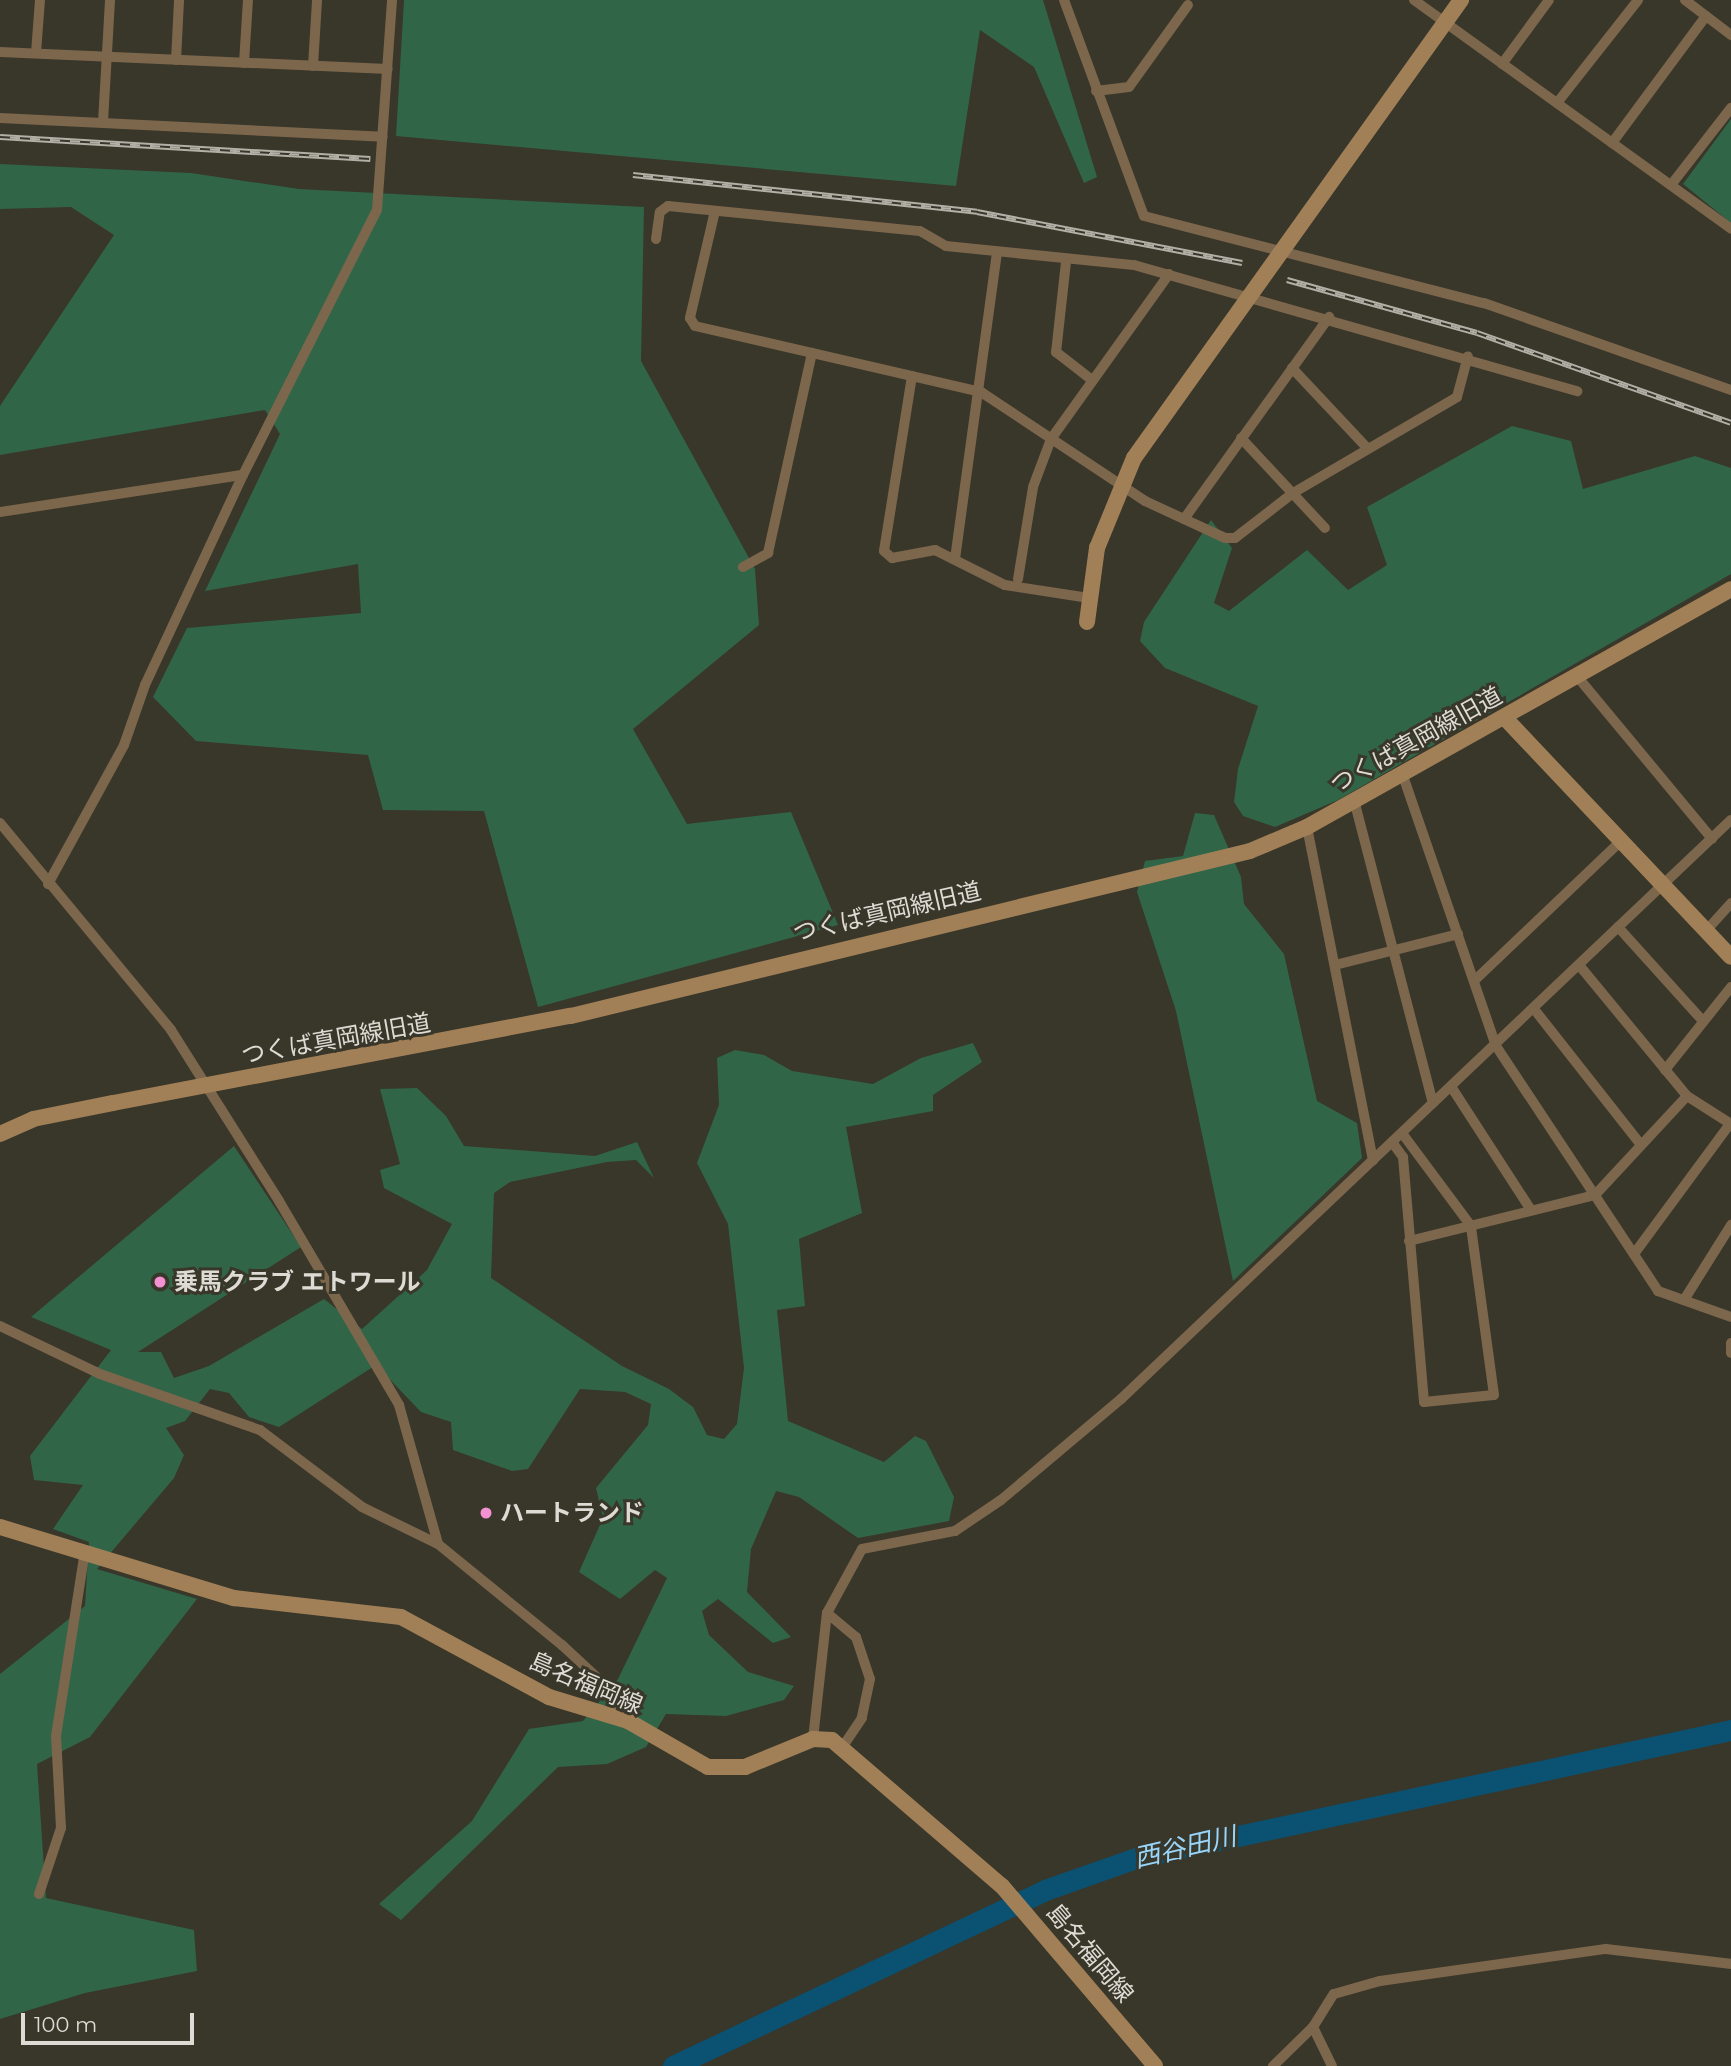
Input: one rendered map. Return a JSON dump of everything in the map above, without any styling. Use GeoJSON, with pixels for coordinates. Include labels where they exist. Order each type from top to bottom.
{"type":"FeatureCollection","features":[{"type":"Feature","properties":{"kind":"street"},"geometry":{"type":"LineString","coordinates":[[36,54],[40,0]]}},
{"type":"Feature","properties":{"kind":"street"},"geometry":{"type":"LineString","coordinates":[[103,122],[110,0]]}},
{"type":"Feature","properties":{"kind":"street"},"geometry":{"type":"LineString","coordinates":[[176,60],[179,0]]}},
{"type":"Feature","properties":{"kind":"street"},"geometry":{"type":"LineString","coordinates":[[244,63],[248,0]]}},
{"type":"Feature","properties":{"kind":"street"},"geometry":{"type":"LineString","coordinates":[[313,66],[317,0]]}},
{"type":"Feature","properties":{"kind":"street"},"geometry":{"type":"LineString","coordinates":[[48,884],[124,745],[145,685],[243,475],[377,210],[392,0]]}},
{"type":"Feature","properties":{"kind":"street"},"geometry":{"type":"LineString","coordinates":[[1064,0],[1143,216],[1283,247],[1485,303],[1731,390]]}},
{"type":"Feature","properties":{"kind":"street"},"geometry":{"type":"LineString","coordinates":[[1415,0],[1731,229]]}},
{"type":"Feature","properties":{"kind":"street"},"geometry":{"type":"LineString","coordinates":[[1087,622],[1097,548],[1120,485],[1248,295],[1461,0]]}},
{"type":"Feature","properties":{"kind":"street"},"geometry":{"type":"LineString","coordinates":[[1502,64],[1549,0]]}},
{"type":"Feature","properties":{"kind":"street"},"geometry":{"type":"LineString","coordinates":[[1558,103],[1638,0]]}},
{"type":"Feature","properties":{"kind":"street"},"geometry":{"type":"LineString","coordinates":[[1685,0],[1731,35]]}},
{"type":"Feature","properties":{"kind":"street"},"geometry":{"type":"LineString","coordinates":[[1097,91],[1129,87],[1188,5]]}},
{"type":"Feature","properties":{"kind":"street"},"geometry":{"type":"LineString","coordinates":[[1612,143],[1706,16]]}},
{"type":"Feature","properties":{"kind":"street"},"geometry":{"type":"LineString","coordinates":[[0,52],[387,69]]}},
{"type":"Feature","properties":{"kind":"street"},"geometry":{"type":"LineString","coordinates":[[1671,186],[1731,108]]}},
{"type":"Feature","properties":{"kind":"street"},"geometry":{"type":"LineString","coordinates":[[0,118],[383,137]]}},
{"type":"Feature","properties":{"kind":"street"},"geometry":{"type":"LineString","coordinates":[[656,239],[660,212],[668,206],[920,231],[946,246],[1169,274],[1468,356],[1577,391]]}},
{"type":"Feature","properties":{"kind":"street"},"geometry":{"type":"LineString","coordinates":[[715,211],[690,318],[695,326],[981,393],[1120,485],[1184,519],[1235,538],[1293,493],[1457,397],[1468,356]]}},
{"type":"Feature","properties":{"kind":"street"},"geometry":{"type":"LineString","coordinates":[[955,559],[981,393],[997,254]]}},
{"type":"Feature","properties":{"kind":"street"},"geometry":{"type":"LineString","coordinates":[[1066,262],[1056,352],[1092,380]]}},
{"type":"Feature","properties":{"kind":"street"},"geometry":{"type":"LineString","coordinates":[[1018,579],[1035,479],[1051,439],[1169,274]]}},
{"type":"Feature","properties":{"kind":"street"},"geometry":{"type":"LineString","coordinates":[[1184,519],[1329,317]]}},
{"type":"Feature","properties":{"kind":"street"},"geometry":{"type":"LineString","coordinates":[[743,567],[768,553],[812,353]]}},
{"type":"Feature","properties":{"kind":"street"},"geometry":{"type":"LineString","coordinates":[[1292,368],[1368,449]]}},
{"type":"Feature","properties":{"kind":"street"},"geometry":{"type":"LineString","coordinates":[[912,376],[884,551],[892,558],[936,550],[1005,585],[1089,598]]}},
{"type":"Feature","properties":{"kind":"street"},"geometry":{"type":"LineString","coordinates":[[1241,438],[1325,528]]}},
{"type":"Feature","properties":{"kind":"street"},"geometry":{"type":"LineString","coordinates":[[0,512],[243,475]]}},
{"type":"Feature","properties":{"kind":"street","name":"つくば真岡線旧道"},"geometry":{"type":"LineString","coordinates":[[0,1134],[33,1119],[571,1016],[775,962],[1204,863],[1307,827],[1731,589]]}},
{"type":"Feature","properties":{"kind":"street"},"geometry":{"type":"LineString","coordinates":[[1576,675],[1712,839]]}},
{"type":"Feature","properties":{"kind":"street"},"geometry":{"type":"LineString","coordinates":[[1504,717],[1731,957]]}},
{"type":"Feature","properties":{"kind":"street"},"geometry":{"type":"LineString","coordinates":[[1402,773],[1496,1046],[1658,1291],[1731,1317]]}},
{"type":"Feature","properties":{"kind":"street"},"geometry":{"type":"LineString","coordinates":[[1354,800],[1433,1103]]}},
{"type":"Feature","properties":{"kind":"street"},"geometry":{"type":"LineString","coordinates":[[813,1739],[827,1613],[862,1549],[955,1531],[989,1508],[1121,1399],[1452,1088],[1731,820]]}},
{"type":"Feature","properties":{"kind":"street"},"geometry":{"type":"LineString","coordinates":[[0,823],[171,1030],[207,1085],[399,1405],[438,1545]]}},
{"type":"Feature","properties":{"kind":"street"},"geometry":{"type":"LineString","coordinates":[[1307,827],[1373,1161]]}},
{"type":"Feature","properties":{"kind":"street"},"geometry":{"type":"LineString","coordinates":[[1475,980],[1620,841]]}},
{"type":"Feature","properties":{"kind":"street"},"geometry":{"type":"LineString","coordinates":[[1705,932],[1731,903]]}},
{"type":"Feature","properties":{"kind":"street"},"geometry":{"type":"LineString","coordinates":[[1618,927],[1703,1021]]}},
{"type":"Feature","properties":{"kind":"street"},"geometry":{"type":"LineString","coordinates":[[1335,965],[1458,934]]}},
{"type":"Feature","properties":{"kind":"street"},"geometry":{"type":"LineString","coordinates":[[1579,965],[1687,1096],[1731,1124],[1634,1254]]}},
{"type":"Feature","properties":{"kind":"street"},"geometry":{"type":"LineString","coordinates":[[1665,1070],[1731,987]]}},
{"type":"Feature","properties":{"kind":"street"},"geometry":{"type":"LineString","coordinates":[[1534,1009],[1641,1145]]}},
{"type":"Feature","properties":{"kind":"street"},"geometry":{"type":"LineString","coordinates":[[1452,1088],[1531,1210]]}},
{"type":"Feature","properties":{"kind":"street"},"geometry":{"type":"LineString","coordinates":[[1409,1241],[1595,1195],[1687,1096]]}},
{"type":"Feature","properties":{"kind":"street"},"geometry":{"type":"LineString","coordinates":[[1392,1142],[1403,1157],[1424,1402],[1494,1395],[1471,1226],[1402,1133]]}},
{"type":"Feature","properties":{"kind":"street"},"geometry":{"type":"LineString","coordinates":[[1684,1300],[1731,1224]]}},
{"type":"Feature","properties":{"kind":"street"},"geometry":{"type":"LineString","coordinates":[[0,1326],[100,1374],[260,1430],[362,1507],[438,1545],[562,1645],[605,1685],[628,1721]]}},
{"type":"Feature","properties":{"kind":"street"},"geometry":{"type":"LineString","coordinates":[[1731,1343],[1731,1353]]}},
{"type":"Feature","properties":{"kind":"street","name":"島名福岡線"},"geometry":{"type":"LineString","coordinates":[[0,1527],[234,1598],[401,1616],[549,1697],[628,1721],[689,1759],[716,1768],[745,1767],[813,1739],[843,1746],[1017,1902],[1155,2066]]}},
{"type":"Feature","properties":{"kind":"street"},"geometry":{"type":"LineString","coordinates":[[39,1894],[61,1828],[56,1737],[85,1551]]}},
{"type":"Feature","properties":{"kind":"street"},"geometry":{"type":"LineString","coordinates":[[827,1613],[856,1637],[869,1669],[866,1709],[843,1746]]}},
{"type":"Feature","properties":{"kind":"street"},"geometry":{"type":"LineString","coordinates":[[1273,2066],[1313,2027],[1334,1994],[1380,1981],[1606,1949],[1731,1964]]}},
{"type":"Feature","properties":{"kind":"street"},"geometry":{"type":"LineString","coordinates":[[1313,2027],[1332,2066]]}},
{"type":"Feature","properties":{"kind":"green space"},"geometry":{"type":"Polygon","coordinates":[[[404,0],[1043,0],[1097,177],[1084,183],[1034,67],[980,30],[956,186],[396,136],[404,0]]]}},
{"type":"Feature","properties":{"kind":"green space"},"geometry":{"type":"Polygon","coordinates":[[[1731,119],[1731,223],[1683,184],[1731,119]]]}},
{"type":"Feature","properties":{"kind":"green space"},"geometry":{"type":"Polygon","coordinates":[[[0,164],[191,173],[299,189],[644,207],[641,361],[755,569],[759,625],[633,729],[687,824],[791,812],[838,925],[538,1007],[484,811],[383,810],[368,755],[196,741],[153,697],[187,628],[361,613],[358,564],[205,591],[280,434],[265,410],[0,455],[0,406],[114,235],[71,207],[0,209],[0,164]]]}},
{"type":"Feature","properties":{"kind":"green space"},"geometry":{"type":"Polygon","coordinates":[[[1512,426],[1571,441],[1583,489],[1695,456],[1731,468],[1731,574],[1338,800],[1275,827],[1243,816],[1234,802],[1238,769],[1258,706],[1165,668],[1140,641],[1144,622],[1211,520],[1232,548],[1214,603],[1229,611],[1307,550],[1348,590],[1387,565],[1367,507],[1512,426]]]}},
{"type":"Feature","properties":{"kind":"green space"},"geometry":{"type":"Polygon","coordinates":[[[1195,813],[1214,815],[1241,877],[1244,904],[1284,954],[1317,1101],[1357,1123],[1362,1158],[1233,1281],[1176,1011],[1137,892],[1145,861],[1183,856],[1195,813]]]}},
{"type":"Feature","properties":{"kind":"green space"},"geometry":{"type":"Polygon","coordinates":[[[973,1043],[982,1062],[933,1095],[933,1111],[846,1127],[862,1213],[799,1239],[805,1306],[777,1310],[788,1421],[884,1462],[915,1436],[926,1441],[954,1497],[949,1521],[858,1538],[799,1497],[776,1491],[751,1549],[747,1592],[791,1637],[773,1643],[718,1599],[702,1611],[709,1635],[748,1672],[794,1686],[784,1700],[726,1716],[666,1714],[646,1747],[607,1764],[558,1767],[401,1920],[379,1904],[472,1821],[529,1729],[583,1721],[618,1679],[667,1578],[655,1570],[620,1599],[579,1572],[603,1518],[596,1488],[648,1425],[651,1404],[625,1392],[580,1389],[528,1469],[512,1471],[453,1450],[451,1422],[421,1412],[376,1365],[279,1427],[249,1417],[229,1393],[210,1389],[185,1421],[166,1428],[184,1455],[174,1478],[97,1569],[197,1599],[90,1737],[37,1764],[46,1898],[194,1930],[197,1971],[85,1993],[0,2019],[0,1674],[85,1606],[89,1542],[53,1529],[83,1485],[34,1480],[30,1456],[111,1350],[31,1317],[234,1146],[301,1247],[138,1352],[161,1352],[174,1378],[209,1366],[324,1299],[362,1329],[427,1270],[452,1224],[384,1188],[380,1170],[400,1164],[380,1089],[417,1088],[446,1116],[464,1146],[595,1156],[637,1142],[654,1178],[636,1160],[607,1162],[510,1182],[494,1193],[491,1278],[622,1366],[669,1389],[693,1407],[707,1435],[724,1439],[737,1424],[744,1368],[728,1224],[697,1163],[719,1105],[717,1058],[735,1050],[764,1055],[792,1071],[873,1084],[921,1058],[973,1043]]]}},
{"type":"Feature","properties":{"kind":"waterway","name":"西谷田川"},"geometry":{"type":"LineString","coordinates":[[673,2066],[1045,1890],[1136,1858],[1731,1730]]}},
{"type":"Feature","properties":{"kind":"railway"},"geometry":{"type":"LineString","coordinates":[[0,137],[370,159]]}},
{"type":"Feature","properties":{"kind":"railway"},"geometry":{"type":"LineString","coordinates":[[633,175],[977,212],[1242,263]]}},
{"type":"Feature","properties":{"kind":"railway"},"geometry":{"type":"LineString","coordinates":[[1287,280],[1477,333],[1731,423]]}},
{"type":"Feature","properties":{"kind":"place","name":"乗馬クラブ エトワール"},"geometry":{"type":"Point","coordinates":[160,1282]}},
{"type":"Feature","properties":{"kind":"place","name":"ハートランド"},"geometry":{"type":"Point","coordinates":[486,1513]}}]}
